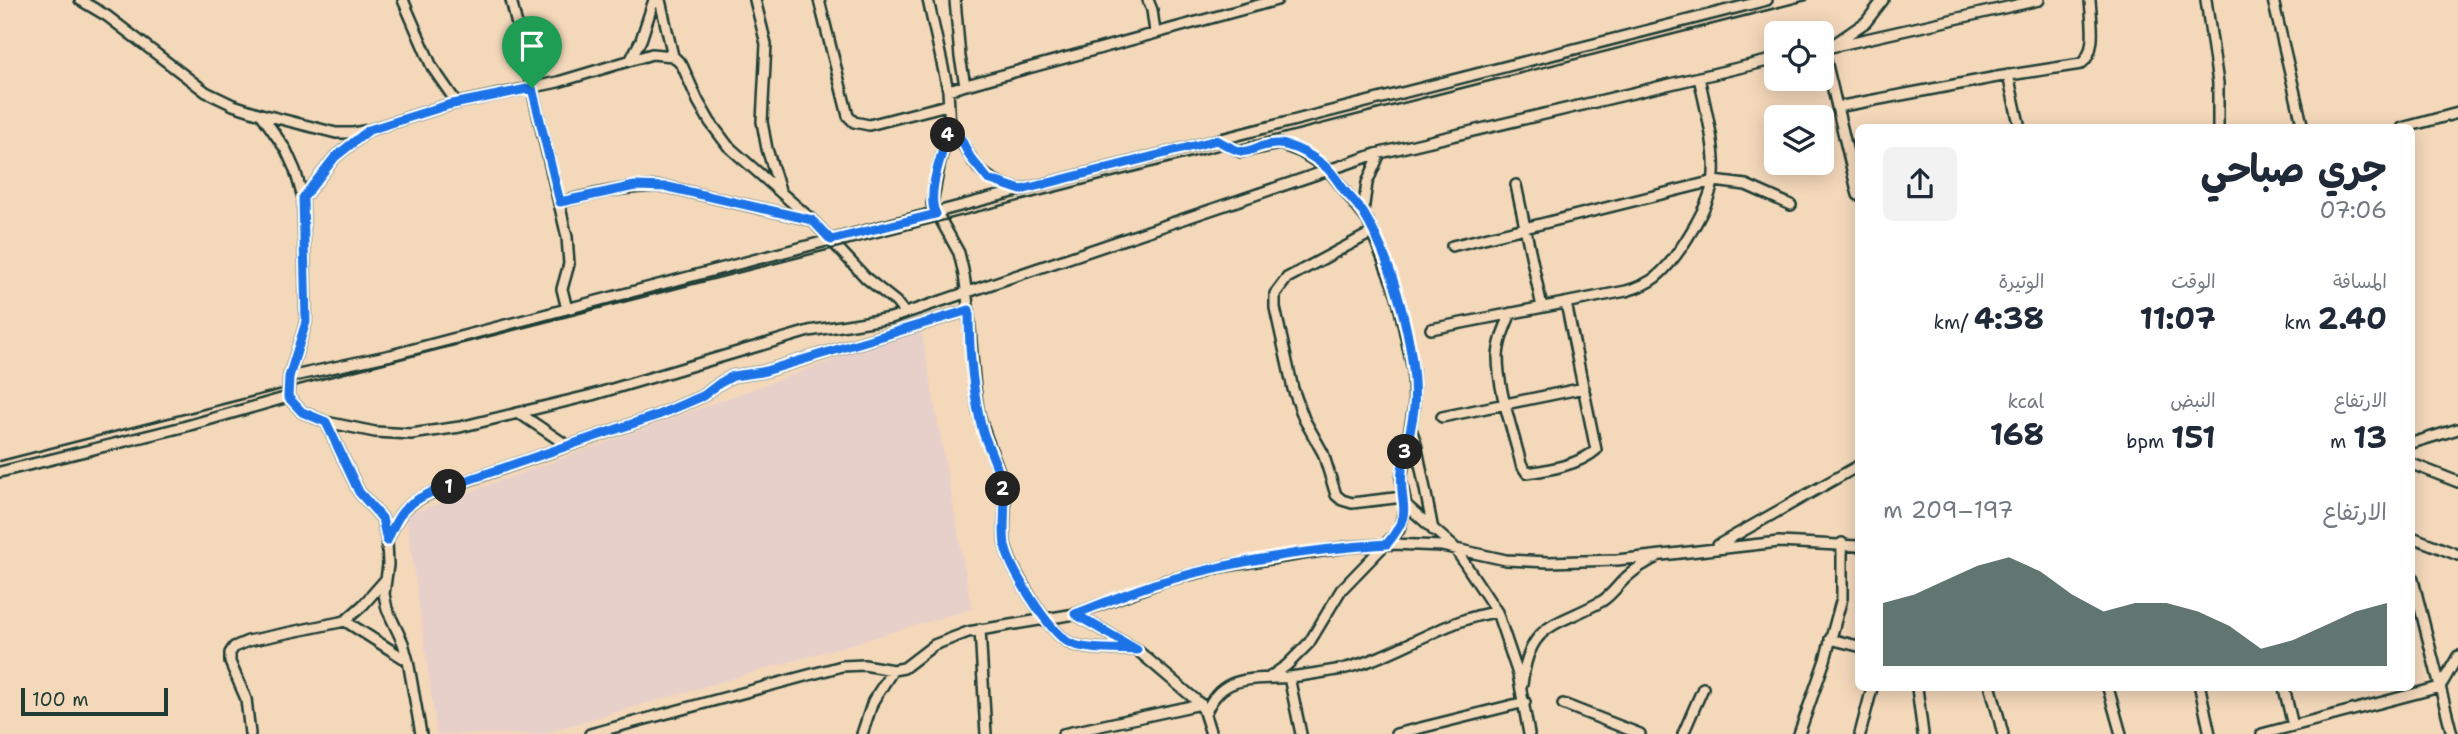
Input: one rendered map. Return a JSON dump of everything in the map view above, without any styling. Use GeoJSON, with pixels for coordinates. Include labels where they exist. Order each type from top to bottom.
{"type":"FeatureCollection","features":[{"type":"Feature","properties":{"kind":"street"},"geometry":{"type":"LineString","coordinates":[[80,0],[107,16],[206,92],[261,114],[336,133],[353,134],[457,103],[532,88],[661,53],[673,56],[682,65],[698,101],[728,146],[812,220],[866,278],[896,302],[904,313]]}},
{"type":"Feature","properties":{"kind":"street"},"geometry":{"type":"LineString","coordinates":[[403,0],[432,67],[457,103]]}},
{"type":"Feature","properties":{"kind":"street"},"geometry":{"type":"LineString","coordinates":[[511,0],[567,237],[569,264],[562,289],[567,309]]}},
{"type":"Feature","properties":{"kind":"street"},"geometry":{"type":"LineString","coordinates":[[631,60],[641,40],[654,0]]}},
{"type":"Feature","properties":{"kind":"street"},"geometry":{"type":"LineString","coordinates":[[660,0],[673,56]]}},
{"type":"Feature","properties":{"kind":"street"},"geometry":{"type":"LineString","coordinates":[[755,0],[766,44],[762,122],[766,149],[781,193]]}},
{"type":"Feature","properties":{"kind":"street"},"geometry":{"type":"LineString","coordinates":[[819,0],[848,116],[853,122],[869,125],[947,105]]}},
{"type":"Feature","properties":{"kind":"street"},"geometry":{"type":"LineString","coordinates":[[928,0],[948,90],[950,128],[932,199],[936,214],[959,253],[967,292],[978,410],[1003,485],[1003,530],[1007,553],[1020,581],[1047,619],[1070,643],[1137,650]]}},
{"type":"Feature","properties":{"kind":"street"},"geometry":{"type":"LineString","coordinates":[[955,0],[965,85]]}},
{"type":"Feature","properties":{"kind":"street"},"geometry":{"type":"LineString","coordinates":[[1148,0],[1155,33]]}},
{"type":"Feature","properties":{"kind":"street"},"geometry":{"type":"LineString","coordinates":[[948,90],[1277,0]]}},
{"type":"Feature","properties":{"kind":"street"},"geometry":{"type":"LineString","coordinates":[[289,377],[391,355],[1021,190],[1767,0]]}},
{"type":"Feature","properties":{"kind":"street"},"geometry":{"type":"LineString","coordinates":[[1834,42],[1866,22],[1883,0]]}},
{"type":"Feature","properties":{"kind":"street"},"geometry":{"type":"LineString","coordinates":[[1834,46],[2039,0]]}},
{"type":"Feature","properties":{"kind":"street"},"geometry":{"type":"LineString","coordinates":[[1837,107],[2008,75],[2075,66],[2087,59],[2091,50],[2090,0]]}},
{"type":"Feature","properties":{"kind":"street"},"geometry":{"type":"LineString","coordinates":[[2206,0],[2218,83],[2218,124]]}},
{"type":"Feature","properties":{"kind":"street"},"geometry":{"type":"LineString","coordinates":[[2273,0],[2302,124]]}},
{"type":"Feature","properties":{"kind":"street"},"geometry":{"type":"LineString","coordinates":[[261,114],[286,150],[303,198],[306,322],[289,377],[288,397],[302,412],[326,422],[375,432],[411,434],[460,427],[592,395],[809,331],[881,320],[1380,153],[1764,62]]}},
{"type":"Feature","properties":{"kind":"street"},"geometry":{"type":"LineString","coordinates":[[2008,75],[2019,124]]}},
{"type":"Feature","properties":{"kind":"street"},"geometry":{"type":"LineString","coordinates":[[1431,329],[1626,291],[1654,279],[1671,264],[1684,245],[1714,181],[1714,162],[1699,77]]}},
{"type":"Feature","properties":{"kind":"street"},"geometry":{"type":"LineString","coordinates":[[1834,91],[1855,174]]}},
{"type":"Feature","properties":{"kind":"street"},"geometry":{"type":"LineString","coordinates":[[2415,125],[2458,113]]}},
{"type":"Feature","properties":{"kind":"street"},"geometry":{"type":"LineString","coordinates":[[950,128],[961,139],[970,157],[988,179],[1021,190]]}},
{"type":"Feature","properties":{"kind":"street"},"geometry":{"type":"LineString","coordinates":[[303,198],[335,157],[369,130]]}},
{"type":"Feature","properties":{"kind":"street"},"geometry":{"type":"LineString","coordinates":[[1217,140],[1245,153],[1280,144],[1301,152],[1328,169],[1363,212],[1373,232],[1392,278],[1403,316],[1413,370],[1414,407],[1401,479],[1404,501],[1399,530],[1341,590],[1319,629],[1301,653],[1268,678]]}},
{"type":"Feature","properties":{"kind":"street"},"geometry":{"type":"LineString","coordinates":[[1363,212],[1367,183],[1380,153]]}},
{"type":"Feature","properties":{"kind":"street"},"geometry":{"type":"LineString","coordinates":[[1452,246],[1714,181],[1746,185],[1791,205]]}},
{"type":"Feature","properties":{"kind":"street"},"geometry":{"type":"LineString","coordinates":[[560,202],[635,186],[652,185],[812,220]]}},
{"type":"Feature","properties":{"kind":"street"},"geometry":{"type":"LineString","coordinates":[[1516,186],[1542,307]]}},
{"type":"Feature","properties":{"kind":"street"},"geometry":{"type":"LineString","coordinates":[[1373,232],[1287,278],[1277,289],[1274,301],[1293,389],[1304,419],[1323,453],[1336,495],[1352,503],[1404,501],[1454,547],[1497,612],[1525,702],[1529,734]]}},
{"type":"Feature","properties":{"kind":"street"},"geometry":{"type":"LineString","coordinates":[[1511,313],[1498,355],[1506,404],[1521,464],[1527,473],[1551,469],[1596,450],[1566,303]]}},
{"type":"Feature","properties":{"kind":"street"},"geometry":{"type":"LineString","coordinates":[[387,541],[398,514],[413,500],[691,402],[733,376],[762,372],[969,310]]}},
{"type":"Feature","properties":{"kind":"street"},"geometry":{"type":"LineString","coordinates":[[1441,417],[1584,388]]}},
{"type":"Feature","properties":{"kind":"street"},"geometry":{"type":"LineString","coordinates":[[0,472],[183,427],[288,397]]}},
{"type":"Feature","properties":{"kind":"street"},"geometry":{"type":"LineString","coordinates":[[519,413],[569,446]]}},
{"type":"Feature","properties":{"kind":"street"},"geometry":{"type":"LineString","coordinates":[[326,422],[359,492],[382,518],[387,541],[387,609],[403,643],[421,734]]}},
{"type":"Feature","properties":{"kind":"street"},"geometry":{"type":"LineString","coordinates":[[1410,429],[1416,443],[1433,530]]}},
{"type":"Feature","properties":{"kind":"street"},"geometry":{"type":"LineString","coordinates":[[2415,442],[2458,429]]}},
{"type":"Feature","properties":{"kind":"street"},"geometry":{"type":"LineString","coordinates":[[2415,465],[2458,482]]}},
{"type":"Feature","properties":{"kind":"street"},"geometry":{"type":"LineString","coordinates":[[1714,548],[1855,468]]}},
{"type":"Feature","properties":{"kind":"street"},"geometry":{"type":"LineString","coordinates":[[2415,538],[2458,555]]}},
{"type":"Feature","properties":{"kind":"street"},"geometry":{"type":"LineString","coordinates":[[590,734],[842,666],[864,665],[893,670],[904,668],[934,645],[980,629],[1075,614],[1164,581],[1226,566],[1347,547],[1387,544],[1454,547],[1506,560],[1577,562],[1779,542],[1855,545]]}},
{"type":"Feature","properties":{"kind":"street"},"geometry":{"type":"LineString","coordinates":[[1799,734],[1842,598],[1842,543]]}},
{"type":"Feature","properties":{"kind":"street"},"geometry":{"type":"LineString","coordinates":[[1522,691],[1525,670],[1541,632],[1602,600],[1615,591],[1628,576],[1661,555]]}},
{"type":"Feature","properties":{"kind":"street"},"geometry":{"type":"LineString","coordinates":[[250,734],[246,699],[230,662],[230,653],[234,647],[248,641],[345,621],[363,606],[385,580]]}},
{"type":"Feature","properties":{"kind":"street"},"geometry":{"type":"LineString","coordinates":[[2416,608],[2453,720],[2452,734]]}},
{"type":"Feature","properties":{"kind":"street"},"geometry":{"type":"LineString","coordinates":[[1205,715],[1210,700],[1224,687],[1243,680],[1289,677],[1341,669],[1376,660],[1464,621],[1497,612]]}},
{"type":"Feature","properties":{"kind":"street"},"geometry":{"type":"LineString","coordinates":[[1075,614],[1137,650],[1201,704],[1210,734]]}},
{"type":"Feature","properties":{"kind":"street"},"geometry":{"type":"LineString","coordinates":[[345,621],[408,662]]}},
{"type":"Feature","properties":{"kind":"street"},"geometry":{"type":"LineString","coordinates":[[980,629],[986,734]]}},
{"type":"Feature","properties":{"kind":"street"},"geometry":{"type":"LineString","coordinates":[[1830,639],[1855,645]]}},
{"type":"Feature","properties":{"kind":"street"},"geometry":{"type":"LineString","coordinates":[[2262,734],[2440,687],[2458,656]]}},
{"type":"Feature","properties":{"kind":"street"},"geometry":{"type":"LineString","coordinates":[[862,734],[873,701],[893,670]]}},
{"type":"Feature","properties":{"kind":"street"},"geometry":{"type":"LineString","coordinates":[[1289,677],[1301,734]]}},
{"type":"Feature","properties":{"kind":"street"},"geometry":{"type":"LineString","coordinates":[[1683,734],[1703,688]]}},
{"type":"Feature","properties":{"kind":"street"},"geometry":{"type":"LineString","coordinates":[[1860,734],[1871,691]]}},
{"type":"Feature","properties":{"kind":"street"},"geometry":{"type":"LineString","coordinates":[[1917,691],[1923,734]]}},
{"type":"Feature","properties":{"kind":"street"},"geometry":{"type":"LineString","coordinates":[[1992,691],[2003,734]]}},
{"type":"Feature","properties":{"kind":"street"},"geometry":{"type":"LineString","coordinates":[[2109,691],[2121,734]]}},
{"type":"Feature","properties":{"kind":"street"},"geometry":{"type":"LineString","coordinates":[[2201,691],[2210,734]]}},
{"type":"Feature","properties":{"kind":"street"},"geometry":{"type":"LineString","coordinates":[[2285,691],[2293,726]]}},
{"type":"Feature","properties":{"kind":"street"},"geometry":{"type":"LineString","coordinates":[[1396,734],[1525,702]]}},
{"type":"Feature","properties":{"kind":"street"},"geometry":{"type":"LineString","coordinates":[[1063,734],[1201,704]]}},
{"type":"Feature","properties":{"kind":"street"},"geometry":{"type":"LineString","coordinates":[[1563,704],[1640,734]]}},
{"type":"Feature","properties":{"kind":"shaded area"},"geometry":{"type":"Polygon","coordinates":[[[921,328],[972,609],[541,734],[437,734],[406,515],[921,328]]]}},
{"type":"Feature","properties":{"kind":"railway"},"geometry":{"type":"LineString","coordinates":[[0,461],[1807,0]]}},
{"type":"Feature","properties":{"kind":"route"},"geometry":{"type":"LineString","coordinates":[[532,88],[560,202],[635,186],[668,187],[812,220],[831,240],[936,214],[932,199],[950,128],[961,139],[970,157],[988,179],[1021,190],[1217,140],[1241,152],[1280,144],[1301,152],[1328,169],[1363,212],[1392,278],[1403,316],[1413,370],[1414,407],[1401,479],[1406,505],[1399,530],[1387,544],[1255,559],[1164,581],[1075,614],[1137,650],[1070,643],[1054,629],[1030,597],[1009,561],[1003,530],[1006,505],[1003,485],[982,429],[978,410],[969,310],[868,338],[762,372],[733,376],[703,396],[658,415],[430,493],[413,500],[398,514],[387,541],[382,518],[359,492],[326,422],[302,412],[288,397],[289,377],[306,322],[303,198],[335,157],[369,130],[448,105],[532,88]]}}]}
